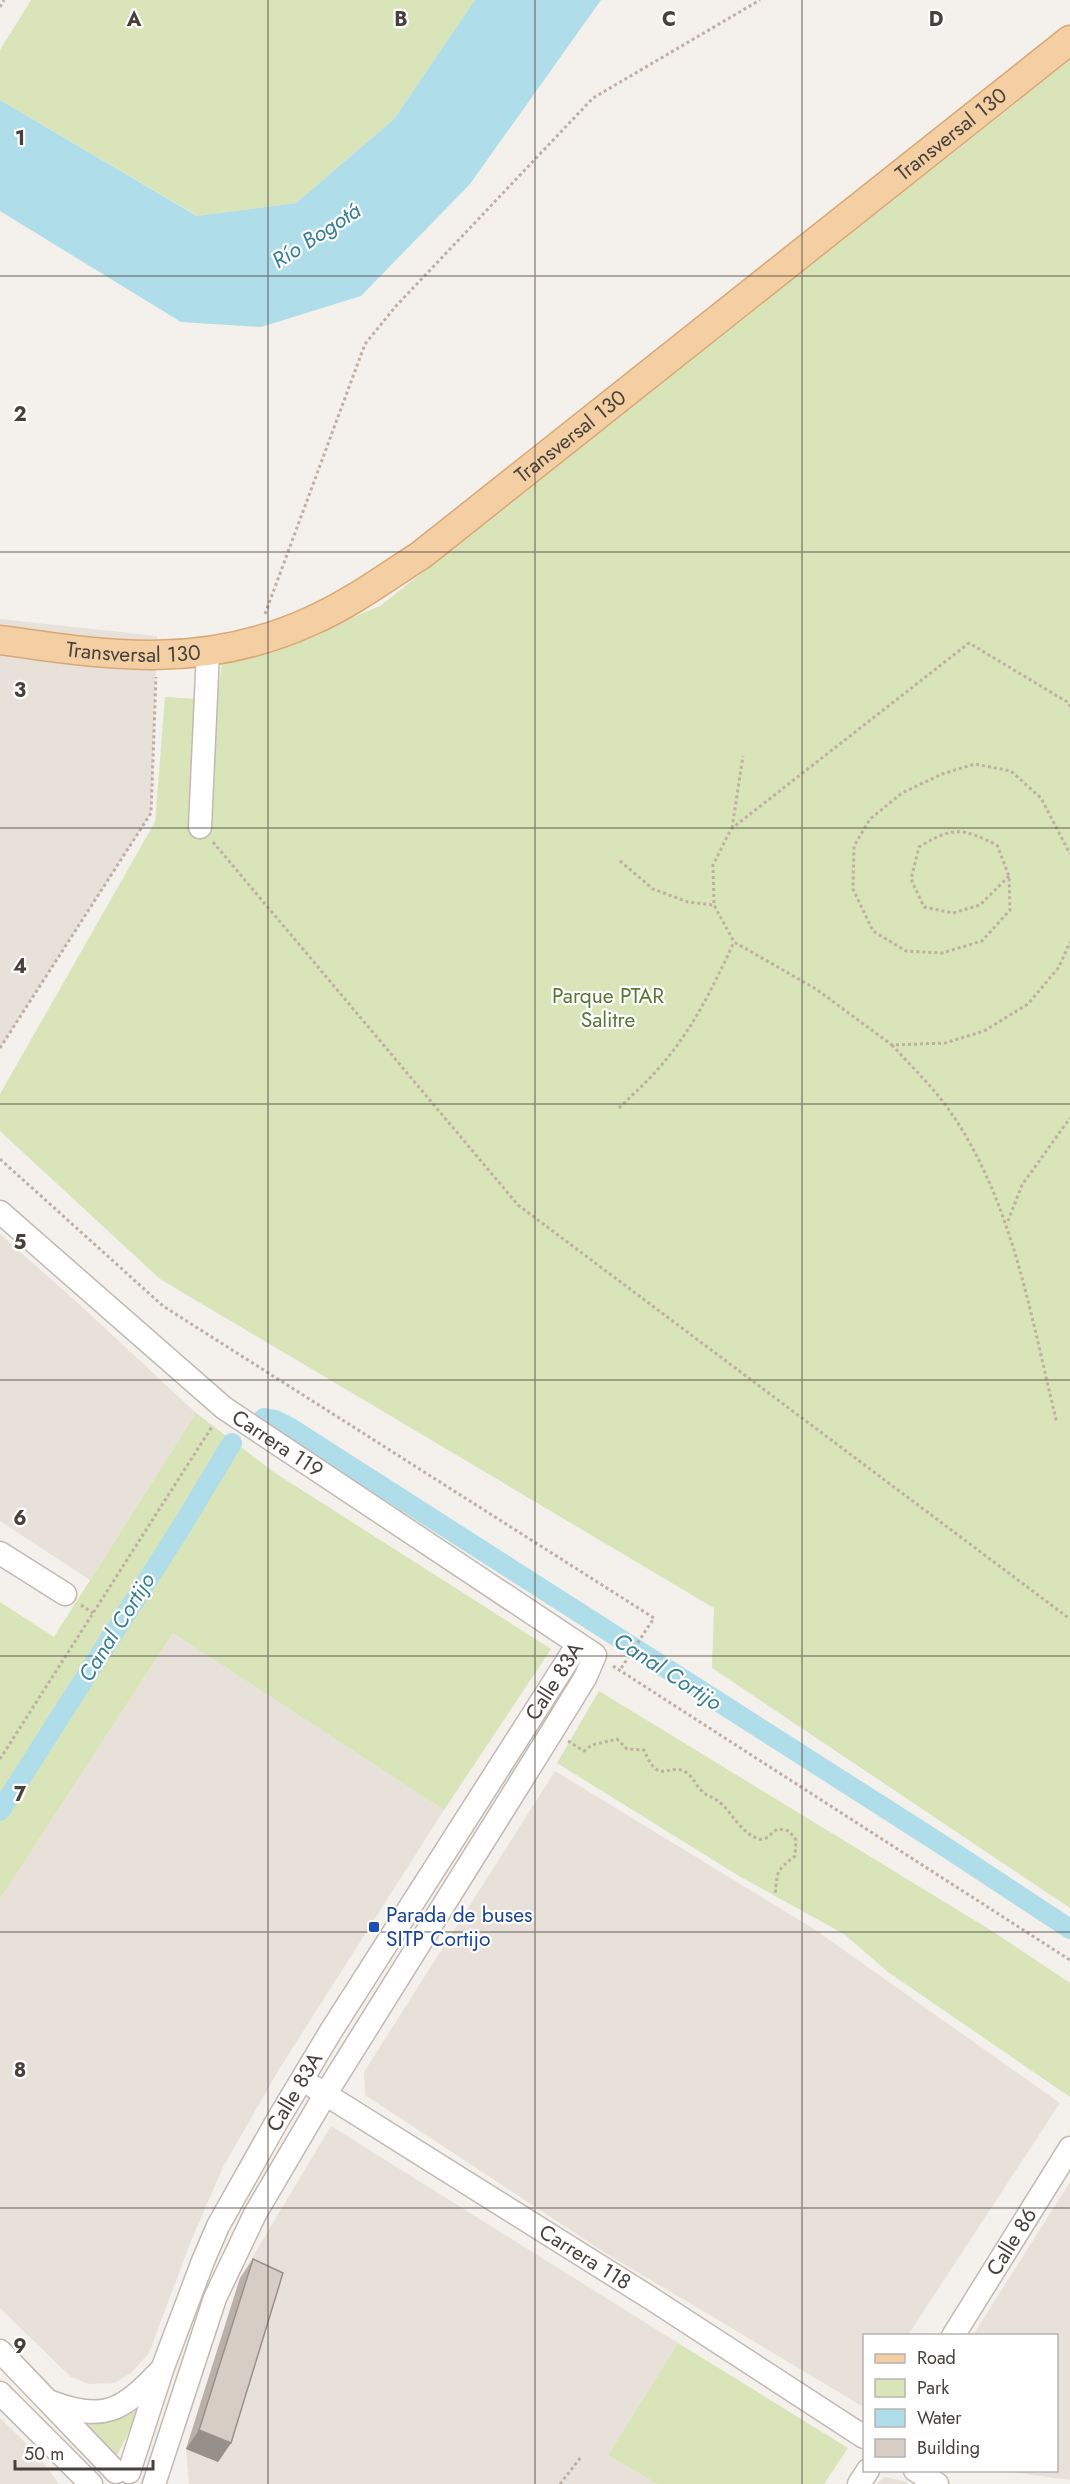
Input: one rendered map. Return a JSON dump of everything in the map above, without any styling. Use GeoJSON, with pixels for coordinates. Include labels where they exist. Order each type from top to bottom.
{"type":"FeatureCollection","features":[{"type":"Feature","properties":{"kind":"main road","name":"Transversal 130"},"geometry":{"type":"LineString","coordinates":[[0,640],[94,652],[157,656],[208,652],[272,637],[350,602],[421,555],[1070,40]]}},
{"type":"Feature","properties":{"kind":"street"},"geometry":{"type":"LineString","coordinates":[[200,827],[208,652]]}},
{"type":"Feature","properties":{"kind":"street","name":"Carrera 119"},"geometry":{"type":"LineString","coordinates":[[0,1212],[224,1408],[578,1644]]}},
{"type":"Feature","properties":{"kind":"street"},"geometry":{"type":"LineString","coordinates":[[0,1553],[65,1594]]}},
{"type":"Feature","properties":{"kind":"street","name":"Calle 83A"},"geometry":{"type":"LineString","coordinates":[[123,2478],[203,2260],[219,2226],[303,2078],[578,1644],[596,1655],[585,1678],[326,2095],[255,2214],[215,2298],[154,2484]]}},
{"type":"Feature","properties":{"kind":"street","name":"Carrera 118"},"geometry":{"type":"LineString","coordinates":[[303,2078],[326,2095],[642,2293],[863,2436]]}},
{"type":"Feature","properties":{"kind":"street","name":"Calle 86"},"geometry":{"type":"LineString","coordinates":[[954,2334],[1070,2148]]}},
{"type":"Feature","properties":{"kind":"street"},"geometry":{"type":"LineString","coordinates":[[0,2351],[123,2478]]}},
{"type":"Feature","properties":{"kind":"street"},"geometry":{"type":"LineString","coordinates":[[48,2402],[81,2411],[98,2412],[116,2409],[134,2399],[164,2367]]}},
{"type":"Feature","properties":{"kind":"street"},"geometry":{"type":"LineString","coordinates":[[0,2393],[91,2484]]}},
{"type":"Feature","properties":{"kind":"street"},"geometry":{"type":"LineString","coordinates":[[918,2472],[937,2484]]}},
{"type":"Feature","properties":{"kind":"path"},"geometry":{"type":"LineString","coordinates":[[0,7],[4,0]]}},
{"type":"Feature","properties":{"kind":"path"},"geometry":{"type":"LineString","coordinates":[[273,613],[264,616],[365,344],[396,306],[593,98],[760,0]]}},
{"type":"Feature","properties":{"kind":"path"},"geometry":{"type":"LineString","coordinates":[[731,829],[969,643],[1070,704]]}},
{"type":"Feature","properties":{"kind":"path"},"geometry":{"type":"LineString","coordinates":[[0,1048],[151,813],[157,656]]}},
{"type":"Feature","properties":{"kind":"path"},"geometry":{"type":"LineString","coordinates":[[743,756],[731,829],[713,864],[714,905],[734,942],[816,989],[892,1045],[946,1106],[982,1165],[1007,1223],[1057,1423]]}},
{"type":"Feature","properties":{"kind":"path"},"geometry":{"type":"LineString","coordinates":[[1009,876],[980,905],[953,913],[924,907],[911,879],[919,847],[942,833],[969,831],[997,845],[1009,876],[1010,910],[981,941],[942,953],[906,951],[873,931],[853,890],[854,846],[870,819],[902,793],[942,774],[975,764],[1011,771],[1041,798],[1070,854]]}},
{"type":"Feature","properties":{"kind":"path"},"geometry":{"type":"LineString","coordinates":[[200,827],[518,1205],[1070,1619]]}},
{"type":"Feature","properties":{"kind":"path"},"geometry":{"type":"LineString","coordinates":[[620,861],[653,890],[688,902],[714,905]]}},
{"type":"Feature","properties":{"kind":"path"},"geometry":{"type":"LineString","coordinates":[[619,1108],[658,1069],[686,1034],[707,1000],[734,942]]}},
{"type":"Feature","properties":{"kind":"path"},"geometry":{"type":"LineString","coordinates":[[892,1045],[945,1043],[984,1031],[1028,1004],[1059,967],[1070,942]]}},
{"type":"Feature","properties":{"kind":"path"},"geometry":{"type":"LineString","coordinates":[[1007,1223],[1022,1185],[1070,1118]]}},
{"type":"Feature","properties":{"kind":"path"},"geometry":{"type":"LineString","coordinates":[[0,1159],[163,1306],[654,1618],[620,1670],[1070,1960]]}},
{"type":"Feature","properties":{"kind":"path"},"geometry":{"type":"LineString","coordinates":[[0,1759],[224,1408]]}},
{"type":"Feature","properties":{"kind":"path"},"geometry":{"type":"LineString","coordinates":[[553,1730],[584,1751],[592,1745],[617,1739],[627,1749],[644,1750],[650,1765],[659,1772],[680,1770],[685,1772],[702,1792],[719,1802],[740,1826],[758,1838],[766,1839],[774,1830],[782,1828],[789,1831],[796,1840],[795,1856],[778,1870],[775,1895]]}},
{"type":"Feature","properties":{"kind":"path"},"geometry":{"type":"LineString","coordinates":[[560,2484],[581,2457]]}},
{"type":"Feature","properties":{"kind":"shaded area"},"geometry":{"type":"Polygon","coordinates":[[[0,619],[157,636],[151,813],[0,1048],[0,619]]]}},
{"type":"Feature","properties":{"kind":"shaded area"},"geometry":{"type":"Polygon","coordinates":[[[0,1234],[196,1413],[90,1580],[0,1521],[0,1234]]]}},
{"type":"Feature","properties":{"kind":"shaded area"},"geometry":{"type":"Polygon","coordinates":[[[173,1633],[444,1810],[278,2071],[223,2167],[191,2241],[149,2353],[131,2373],[114,2383],[89,2384],[71,2377],[0,2308],[0,1899],[173,1633]]]}},
{"type":"Feature","properties":{"kind":"shaded area"},"geometry":{"type":"Polygon","coordinates":[[[555,1771],[814,1929],[1060,2103],[909,2334],[863,2334],[862,2406],[607,2254],[365,2095],[364,2072],[555,1771]]]}},
{"type":"Feature","properties":{"kind":"shaded area"},"geometry":{"type":"Polygon","coordinates":[[[331,2126],[678,2343],[608,2455],[657,2484],[189,2484],[186,2449],[240,2278],[331,2126]]]}},
{"type":"Feature","properties":{"kind":"shaded area"},"geometry":{"type":"Polygon","coordinates":[[[1070,2182],[1070,2480],[1010,2472],[1058,2472],[1058,2334],[974,2334],[1070,2182]]]}},
{"type":"Feature","properties":{"kind":"shaded area"},"geometry":{"type":"Polygon","coordinates":[[[0,2418],[36,2453],[59,2484],[0,2484],[0,2418]]]}},
{"type":"Feature","properties":{"kind":"shaded area"},"geometry":{"type":"Polygon","coordinates":[[[885,2477],[904,2481],[909,2484],[877,2484],[885,2477]]]}},
{"type":"Feature","properties":{"kind":"green space"},"geometry":{"type":"Polygon","coordinates":[[[31,0],[475,0],[394,119],[296,203],[198,216],[0,100],[0,50],[31,0]]]}},
{"type":"Feature","properties":{"kind":"green space","name":"Parque PTAR Salitre"},"geometry":{"type":"Polygon","coordinates":[[[1070,60],[1070,1908],[712,1668],[714,1608],[160,1279],[0,1131],[0,1094],[155,822],[165,697],[217,700],[222,663],[293,642],[380,606],[1070,60]]]}},
{"type":"Feature","properties":{"kind":"green space"},"geometry":{"type":"Polygon","coordinates":[[[196,1413],[275,1473],[551,1649],[444,1810],[173,1633],[0,1899],[0,1602],[54,1637],[196,1413]]]}},
{"type":"Feature","properties":{"kind":"green space"},"geometry":{"type":"Polygon","coordinates":[[[599,1691],[992,1931],[1070,1983],[1070,2097],[888,1972],[844,1934],[739,1876],[557,1763],[599,1691]]]}},
{"type":"Feature","properties":{"kind":"green space"},"geometry":{"type":"Polygon","coordinates":[[[678,2343],[848,2448],[824,2484],[657,2484],[608,2455],[678,2343]]]}},
{"type":"Feature","properties":{"kind":"green space"},"geometry":{"type":"Polygon","coordinates":[[[141,2408],[117,2455],[86,2424],[114,2419],[141,2408]]]}},
{"type":"Feature","properties":{"kind":"water","name":"Río Bogotá"},"geometry":{"type":"Polygon","coordinates":[[[475,0],[601,0],[470,184],[361,296],[261,327],[181,322],[0,211],[0,100],[197,216],[296,203],[394,119],[475,0]]]}},
{"type":"Feature","properties":{"kind":"building"},"geometry":{"type":"Polygon","coordinates":[[[253,2259],[283,2273],[231,2443],[199,2430],[253,2259]]]}},
{"type":"Feature","properties":{"kind":"waterway","name":"Canal Cortijo"},"geometry":{"type":"LineString","coordinates":[[264,1418],[275,1420],[289,1427],[1070,1929]]}},
{"type":"Feature","properties":{"kind":"waterway","name":"Canal Cortijo"},"geometry":{"type":"LineString","coordinates":[[0,1811],[182,1526],[232,1443]]}},
{"type":"Feature","properties":{"kind":"place","name":"Parada de buses SITP Cortijo"},"geometry":{"type":"Point","coordinates":[374,1927]}}]}
